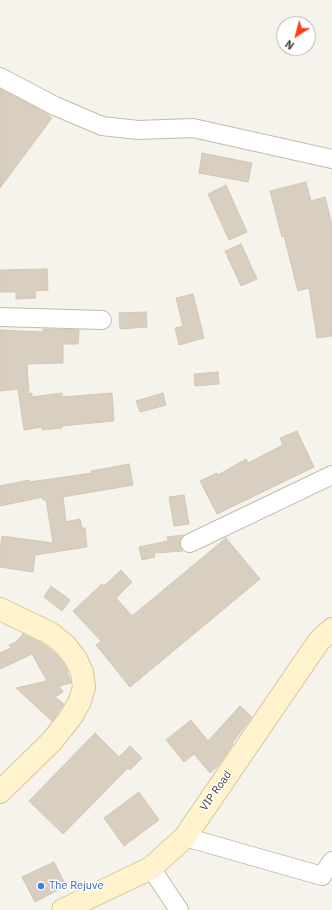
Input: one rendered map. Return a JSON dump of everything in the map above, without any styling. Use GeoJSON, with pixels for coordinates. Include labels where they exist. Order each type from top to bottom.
{"type":"FeatureCollection","features":[{"type":"Feature","properties":{"kind":"main road"},"geometry":{"type":"LineString","coordinates":[[0,609],[50,633],[65,644],[76,659],[82,672],[84,687],[80,701],[72,717],[52,741],[0,792]]}},
{"type":"Feature","properties":{"kind":"main road","name":"VIP Road"},"geometry":{"type":"LineString","coordinates":[[62,910],[151,868],[184,836],[320,640],[332,629]]}},
{"type":"Feature","properties":{"kind":"street"},"geometry":{"type":"LineString","coordinates":[[0,78],[55,106],[102,126],[138,130],[192,128],[332,159]]}},
{"type":"Feature","properties":{"kind":"street"},"geometry":{"type":"LineString","coordinates":[[0,317],[102,320]]}},
{"type":"Feature","properties":{"kind":"street"},"geometry":{"type":"LineString","coordinates":[[190,543],[332,475]]}},
{"type":"Feature","properties":{"kind":"street"},"geometry":{"type":"LineString","coordinates":[[184,836],[327,877],[332,861]]}},
{"type":"Feature","properties":{"kind":"street"},"geometry":{"type":"LineString","coordinates":[[151,868],[179,910]]}},
{"type":"Feature","properties":{"kind":"building"},"geometry":{"type":"Polygon","coordinates":[[[0,89],[46,113],[52,118],[0,188],[0,89]]]}},
{"type":"Feature","properties":{"kind":"building"},"geometry":{"type":"Polygon","coordinates":[[[202,153],[252,163],[248,182],[199,173],[202,153]]]}},
{"type":"Feature","properties":{"kind":"building"},"geometry":{"type":"Polygon","coordinates":[[[306,182],[311,201],[325,197],[332,225],[332,336],[317,338],[309,288],[298,291],[284,236],[282,237],[270,191],[306,182]]]}},
{"type":"Feature","properties":{"kind":"building"},"geometry":{"type":"Polygon","coordinates":[[[226,185],[247,232],[229,240],[208,194],[226,185]]]}},
{"type":"Feature","properties":{"kind":"building"},"geometry":{"type":"Polygon","coordinates":[[[241,244],[257,279],[241,286],[225,251],[241,244]]]}},
{"type":"Feature","properties":{"kind":"building"},"geometry":{"type":"Polygon","coordinates":[[[47,269],[48,290],[35,291],[36,298],[16,299],[16,292],[0,292],[0,270],[47,269]]]}},
{"type":"Feature","properties":{"kind":"building"},"geometry":{"type":"Polygon","coordinates":[[[193,294],[204,338],[179,345],[175,328],[183,326],[176,298],[193,294]]]}},
{"type":"Feature","properties":{"kind":"building"},"geometry":{"type":"Polygon","coordinates":[[[146,312],[147,327],[120,329],[119,313],[146,312]]]}},
{"type":"Feature","properties":{"kind":"building"},"geometry":{"type":"Polygon","coordinates":[[[43,329],[79,330],[78,344],[63,344],[63,363],[27,364],[29,394],[32,393],[32,397],[62,393],[62,397],[112,393],[114,421],[61,426],[62,428],[42,430],[42,427],[24,430],[18,389],[0,391],[0,330],[43,332],[43,329]]]}},
{"type":"Feature","properties":{"kind":"building"},"geometry":{"type":"Polygon","coordinates":[[[218,372],[219,384],[195,386],[194,374],[218,372]]]}},
{"type":"Feature","properties":{"kind":"building"},"geometry":{"type":"Polygon","coordinates":[[[163,393],[166,405],[140,412],[136,401],[163,393]]]}},
{"type":"Feature","properties":{"kind":"building"},"geometry":{"type":"Polygon","coordinates":[[[297,431],[314,467],[217,514],[200,481],[217,473],[218,475],[246,459],[248,463],[283,445],[280,438],[297,431]]]}},
{"type":"Feature","properties":{"kind":"building"},"geometry":{"type":"Polygon","coordinates":[[[129,464],[133,485],[63,497],[66,522],[80,519],[82,528],[85,528],[87,547],[35,555],[33,572],[0,567],[2,536],[53,543],[46,500],[43,500],[43,497],[0,506],[0,486],[29,480],[30,482],[92,473],[91,471],[129,464]]]}},
{"type":"Feature","properties":{"kind":"building"},"geometry":{"type":"Polygon","coordinates":[[[184,495],[189,524],[174,526],[169,497],[184,495]]]}},
{"type":"Feature","properties":{"kind":"building"},"geometry":{"type":"Polygon","coordinates":[[[183,535],[180,547],[183,551],[154,553],[155,557],[142,560],[139,547],[168,541],[167,537],[183,535]]]}},
{"type":"Feature","properties":{"kind":"building"},"geometry":{"type":"Polygon","coordinates":[[[226,538],[260,579],[130,687],[96,645],[101,641],[73,611],[102,584],[104,586],[121,570],[132,582],[116,598],[132,616],[226,538]]]}},
{"type":"Feature","properties":{"kind":"building"},"geometry":{"type":"Polygon","coordinates":[[[51,586],[70,600],[62,611],[44,597],[51,586]]]}},
{"type":"Feature","properties":{"kind":"building"},"geometry":{"type":"Polygon","coordinates":[[[23,634],[43,644],[56,654],[66,667],[71,683],[59,686],[63,692],[55,697],[64,704],[52,721],[16,688],[47,681],[32,654],[0,669],[0,653],[11,648],[9,645],[16,642],[23,634]]]}},
{"type":"Feature","properties":{"kind":"building"},"geometry":{"type":"Polygon","coordinates":[[[240,706],[252,717],[232,743],[233,744],[218,766],[210,773],[194,754],[184,762],[166,740],[191,720],[208,741],[240,706]]]}},
{"type":"Feature","properties":{"kind":"building"},"geometry":{"type":"Polygon","coordinates":[[[95,733],[119,757],[130,746],[142,758],[130,770],[128,768],[63,834],[29,801],[95,733]]]}},
{"type":"Feature","properties":{"kind":"building"},"geometry":{"type":"Polygon","coordinates":[[[139,792],[159,820],[124,846],[104,818],[139,792]]]}},
{"type":"Feature","properties":{"kind":"building"},"geometry":{"type":"Polygon","coordinates":[[[54,862],[66,886],[35,902],[22,877],[54,862]]]}},
{"type":"Feature","properties":{"kind":"place","name":"The Rejuve"},"geometry":{"type":"Point","coordinates":[41,886]}}]}
